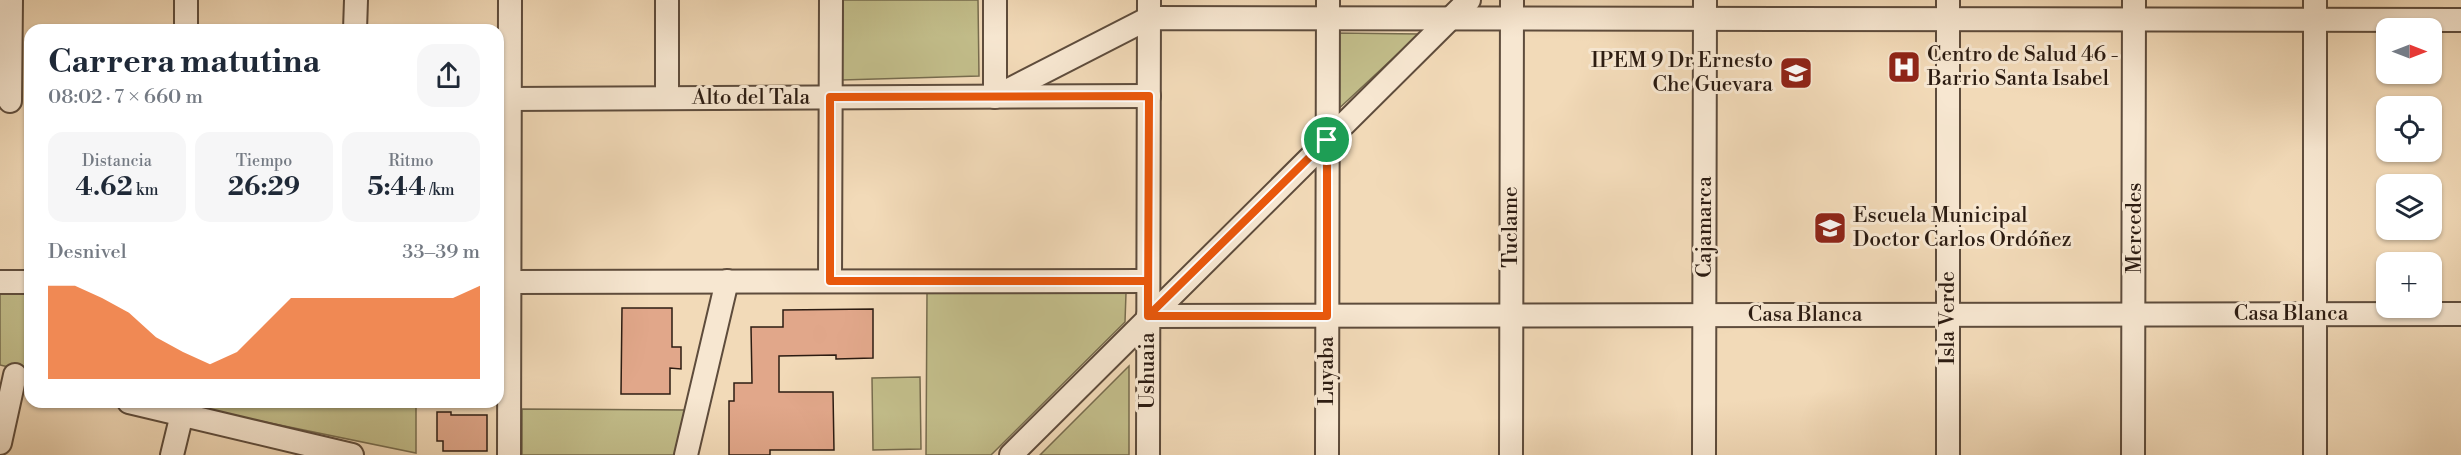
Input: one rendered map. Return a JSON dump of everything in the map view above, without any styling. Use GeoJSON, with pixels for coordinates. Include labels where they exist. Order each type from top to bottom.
{"type":"FeatureCollection","features":[{"type":"Feature","properties":{"kind":"street"},"geometry":{"type":"LineString","coordinates":[[11,0],[13,101]]}},
{"type":"Feature","properties":{"kind":"street"},"geometry":{"type":"LineString","coordinates":[[186,0],[186,24]]}},
{"type":"Feature","properties":{"kind":"street"},"geometry":{"type":"LineString","coordinates":[[356,0],[356,24]]}},
{"type":"Feature","properties":{"kind":"street"},"geometry":{"type":"LineString","coordinates":[[504,85],[510,0]]}},
{"type":"Feature","properties":{"kind":"street"},"geometry":{"type":"LineString","coordinates":[[667,0],[667,98]]}},
{"type":"Feature","properties":{"kind":"street"},"geometry":{"type":"LineString","coordinates":[[830,281],[831,0]]}},
{"type":"Feature","properties":{"kind":"street"},"geometry":{"type":"LineString","coordinates":[[995,0],[995,97],[1149,9],[1328,9],[1450,18],[1512,9],[2315,10],[2461,20]]}},
{"type":"Feature","properties":{"kind":"street"},"geometry":{"type":"LineString","coordinates":[[1011,455],[1148,316],[1469,0]]}},
{"type":"Feature","properties":{"kind":"street","name":"Ushuaia"},"geometry":{"type":"LineString","coordinates":[[1148,455],[1149,9]]}},
{"type":"Feature","properties":{"kind":"street","name":"Luyaba"},"geometry":{"type":"LineString","coordinates":[[1327,455],[1328,9]]}},
{"type":"Feature","properties":{"kind":"street","name":"Tuclame"},"geometry":{"type":"LineString","coordinates":[[1511,455],[1512,9]]}},
{"type":"Feature","properties":{"kind":"street","name":"Cajamarca"},"geometry":{"type":"LineString","coordinates":[[1704,455],[1705,9]]}},
{"type":"Feature","properties":{"kind":"street","name":"Isla Verde"},"geometry":{"type":"LineString","coordinates":[[1948,9],[1948,455]]}},
{"type":"Feature","properties":{"kind":"street","name":"Mercedes"},"geometry":{"type":"LineString","coordinates":[[2133,455],[2134,10]]}},
{"type":"Feature","properties":{"kind":"street"},"geometry":{"type":"LineString","coordinates":[[2315,10],[2315,455]]}},
{"type":"Feature","properties":{"kind":"street","name":"Alto del Tala"},"geometry":{"type":"LineString","coordinates":[[504,99],[1149,96]]}},
{"type":"Feature","properties":{"kind":"street"},"geometry":{"type":"LineString","coordinates":[[686,455],[727,281]]}},
{"type":"Feature","properties":{"kind":"street"},"geometry":{"type":"LineString","coordinates":[[504,282],[1148,281]]}},
{"type":"Feature","properties":{"kind":"street"},"geometry":{"type":"LineString","coordinates":[[0,282],[24,282]]}},
{"type":"Feature","properties":{"kind":"street"},"geometry":{"type":"LineString","coordinates":[[504,311],[509,455]]}},
{"type":"Feature","properties":{"kind":"street","name":"Casa Blanca"},"geometry":{"type":"LineString","coordinates":[[1148,316],[2461,314]]}},
{"type":"Feature","properties":{"kind":"street"},"geometry":{"type":"LineString","coordinates":[[0,443],[15,375]]}},
{"type":"Feature","properties":{"kind":"street"},"geometry":{"type":"LineString","coordinates":[[172,455],[182,408],[352,455]]}},
{"type":"Feature","properties":{"kind":"shaded area"},"geometry":{"type":"Polygon","coordinates":[[[843,0],[978,0],[979,76],[842,80],[843,0]]]}},
{"type":"Feature","properties":{"kind":"shaded area"},"geometry":{"type":"Polygon","coordinates":[[[1336,33],[1419,34],[1333,114],[1336,33]]]}},
{"type":"Feature","properties":{"kind":"shaded area"},"geometry":{"type":"Polygon","coordinates":[[[0,291],[24,291],[24,371],[0,365],[0,291]]]}},
{"type":"Feature","properties":{"kind":"shaded area"},"geometry":{"type":"Polygon","coordinates":[[[927,293],[1126,293],[1125,322],[991,455],[926,455],[927,293]]]}},
{"type":"Feature","properties":{"kind":"shaded area"},"geometry":{"type":"Polygon","coordinates":[[[1129,366],[1129,455],[1040,455],[1129,366]]]}},
{"type":"Feature","properties":{"kind":"shaded area"},"geometry":{"type":"Polygon","coordinates":[[[920,377],[921,449],[873,450],[872,378],[920,377]]]}},
{"type":"Feature","properties":{"kind":"shaded area"},"geometry":{"type":"Polygon","coordinates":[[[196,408],[416,408],[416,453],[196,408]]]}},
{"type":"Feature","properties":{"kind":"shaded area"},"geometry":{"type":"Polygon","coordinates":[[[522,409],[688,410],[678,455],[522,455],[522,409]]]}},
{"type":"Feature","properties":{"kind":"building"},"geometry":{"type":"Polygon","coordinates":[[[622,308],[672,308],[672,347],[681,347],[681,369],[670,368],[670,394],[621,394],[622,308]]]}},
{"type":"Feature","properties":{"kind":"building"},"geometry":{"type":"Polygon","coordinates":[[[873,309],[873,358],[836,359],[836,355],[779,356],[779,392],[833,392],[834,450],[770,450],[770,455],[729,455],[729,401],[734,401],[734,383],[752,383],[751,327],[783,327],[783,310],[873,309]]]}},
{"type":"Feature","properties":{"kind":"building"},"geometry":{"type":"Polygon","coordinates":[[[437,412],[451,412],[451,415],[487,415],[487,451],[443,451],[443,441],[437,441],[437,412]]]}},
{"type":"Feature","properties":{"kind":"place","name":"Centro de Salud 46 - Barrio Santa Isabel"},"geometry":{"type":"Point","coordinates":[1904,67]}},
{"type":"Feature","properties":{"kind":"place","name":"IPEM 9 Dr Ernesto Che Guevara"},"geometry":{"type":"Point","coordinates":[1796,73]}},
{"type":"Feature","properties":{"kind":"place","name":"Escuela Municipal Doctor Carlos Ordóñez"},"geometry":{"type":"Point","coordinates":[1830,228]}},
{"type":"Feature","properties":{"kind":"route"},"geometry":{"type":"LineString","coordinates":[[1327,140],[1148,316],[1148,281],[830,281],[830,97],[1149,96],[1148,316],[1327,316],[1327,140]]}}]}
